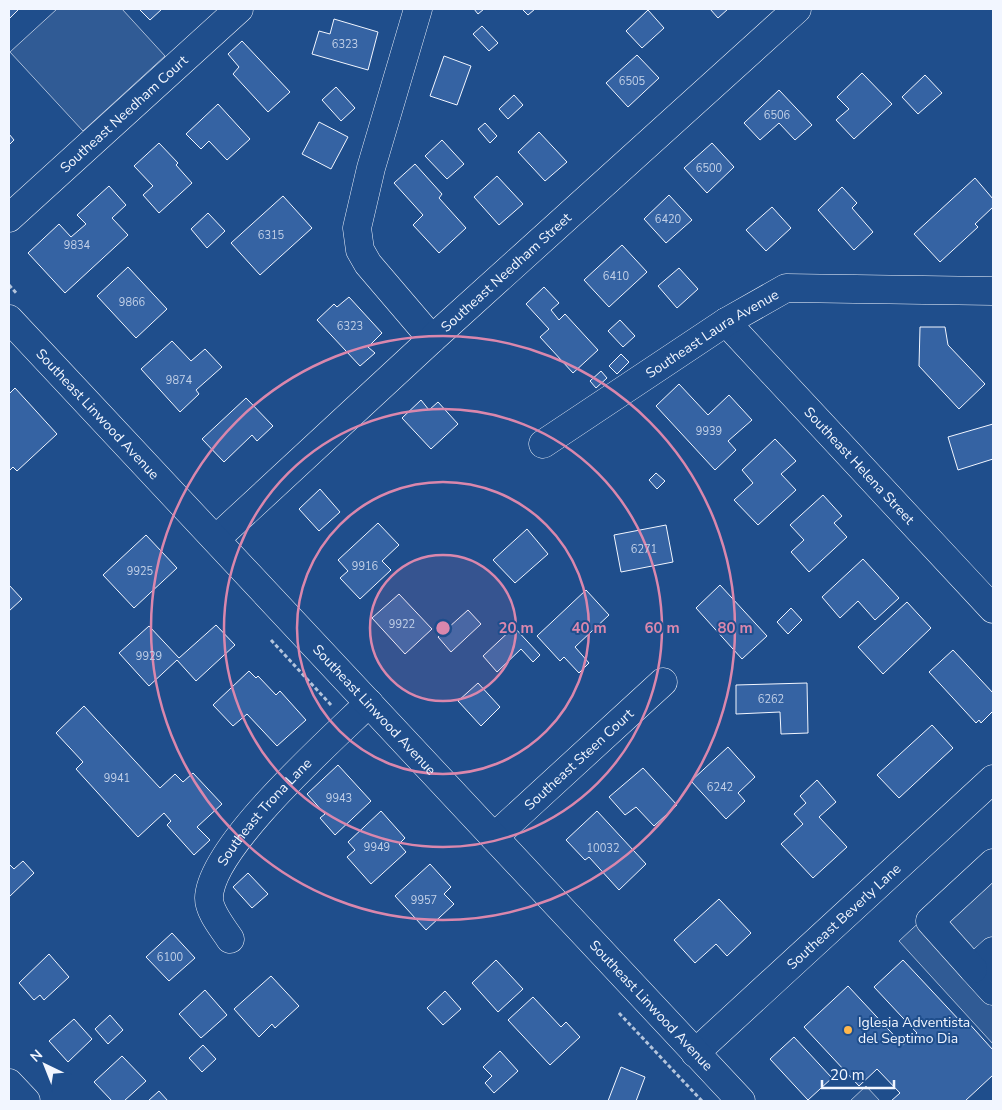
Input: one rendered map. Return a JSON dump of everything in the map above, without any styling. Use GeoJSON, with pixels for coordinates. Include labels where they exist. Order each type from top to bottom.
{"type":"FeatureCollection","features":[{"type":"Feature","properties":{"kind":"street","name":"Southeast Needham Court"},"geometry":{"type":"LineString","coordinates":[[9,218],[239,9]]}},
{"type":"Feature","properties":{"kind":"street"},"geometry":{"type":"LineString","coordinates":[[418,9],[371,168],[357,228],[360,250],[368,264],[432,339]]}},
{"type":"Feature","properties":{"kind":"street","name":"Southeast Needham Street"},"geometry":{"type":"LineString","coordinates":[[216,539],[432,339],[796,9]]}},
{"type":"Feature","properties":{"kind":"street","name":"Southeast Laura Avenue"},"geometry":{"type":"LineString","coordinates":[[543,444],[726,322],[786,288],[993,291]]}},
{"type":"Feature","properties":{"kind":"street","name":"Southeast Linwood Avenue"},"geometry":{"type":"LineString","coordinates":[[9,318],[741,1101]]}},
{"type":"Feature","properties":{"kind":"street","name":"Southeast Helena Street"},"geometry":{"type":"LineString","coordinates":[[726,322],[993,609]]}},
{"type":"Feature","properties":{"kind":"street","name":"Southeast Steen Court"},"geometry":{"type":"LineString","coordinates":[[494,837],[663,682]]}},
{"type":"Feature","properties":{"kind":"street","name":"Southeast Trona Lane"},"geometry":{"type":"LineString","coordinates":[[230,938],[209,901],[210,884],[220,865],[269,802],[369,703]]}},
{"type":"Feature","properties":{"kind":"street","name":"Southeast Beverly Lane"},"geometry":{"type":"LineString","coordinates":[[696,1053],[993,779]]}},
{"type":"Feature","properties":{"kind":"street"},"geometry":{"type":"LineString","coordinates":[[993,863],[930,921],[993,991]]}},
{"type":"Feature","properties":{"kind":"street"},"geometry":{"type":"LineString","coordinates":[[974,969],[993,951]]}},
{"type":"Feature","properties":{"kind":"street"},"geometry":{"type":"LineString","coordinates":[[9,1083],[26,1101]]}},
{"type":"Feature","properties":{"kind":"shaded area"},"geometry":{"type":"Polygon","coordinates":[[[57,9],[122,9],[165,56],[83,131],[10,52],[57,9]]]}},
{"type":"Feature","properties":{"kind":"shaded area"},"geometry":{"type":"Polygon","coordinates":[[[993,854],[993,1044],[899,941],[993,854]]]}},
{"type":"Feature","properties":{"kind":"shaded area"},"geometry":{"type":"Polygon","coordinates":[[[866,1086],[880,1101],[850,1101],[866,1086]]]}},
{"type":"Feature","properties":{"kind":"building"},"geometry":{"type":"Polygon","coordinates":[[[9,9],[19,9],[9,19],[9,9]]]}},
{"type":"Feature","properties":{"kind":"building"},"geometry":{"type":"Polygon","coordinates":[[[139,9],[162,9],[150,20],[139,9]]]}},
{"type":"Feature","properties":{"kind":"building"},"geometry":{"type":"Polygon","coordinates":[[[474,9],[484,9],[478,14],[474,9]]]}},
{"type":"Feature","properties":{"kind":"building"},"geometry":{"type":"Polygon","coordinates":[[[522,9],[535,9],[528,15],[522,9]]]}},
{"type":"Feature","properties":{"kind":"building"},"geometry":{"type":"Polygon","coordinates":[[[710,9],[728,9],[718,18],[710,9]]]}},
{"type":"Feature","properties":{"kind":"building"},"geometry":{"type":"Polygon","coordinates":[[[648,10],[664,28],[642,48],[626,31],[648,10]]]}},
{"type":"Feature","properties":{"kind":"building"},"geometry":{"type":"Polygon","coordinates":[[[334,19],[378,32],[368,70],[312,54],[319,31],[330,34],[334,19]]]}},
{"type":"Feature","properties":{"kind":"building"},"geometry":{"type":"Polygon","coordinates":[[[482,26],[498,43],[489,51],[473,34],[482,26]]]}},
{"type":"Feature","properties":{"kind":"building"},"geometry":{"type":"Polygon","coordinates":[[[242,41],[290,92],[268,112],[233,74],[239,67],[228,54],[242,41]]]}},
{"type":"Feature","properties":{"kind":"building"},"geometry":{"type":"Polygon","coordinates":[[[637,55],[659,78],[628,107],[606,83],[637,55]]]}},
{"type":"Feature","properties":{"kind":"building"},"geometry":{"type":"Polygon","coordinates":[[[444,56],[471,66],[457,105],[430,96],[444,56]]]}},
{"type":"Feature","properties":{"kind":"building"},"geometry":{"type":"Polygon","coordinates":[[[862,73],[892,104],[854,139],[836,120],[849,109],[837,97],[862,73]]]}},
{"type":"Feature","properties":{"kind":"building"},"geometry":{"type":"Polygon","coordinates":[[[925,75],[942,93],[918,114],[902,97],[925,75]]]}},
{"type":"Feature","properties":{"kind":"building"},"geometry":{"type":"Polygon","coordinates":[[[336,87],[355,108],[341,121],[322,100],[336,87]]]}},
{"type":"Feature","properties":{"kind":"building"},"geometry":{"type":"Polygon","coordinates":[[[779,90],[812,125],[795,140],[779,123],[760,140],[744,123],[779,90]]]}},
{"type":"Feature","properties":{"kind":"building"},"geometry":{"type":"Polygon","coordinates":[[[514,95],[523,105],[508,119],[499,109],[514,95]]]}},
{"type":"Feature","properties":{"kind":"building"},"geometry":{"type":"Polygon","coordinates":[[[218,104],[250,139],[227,160],[209,141],[201,149],[186,134],[218,104]]]}},
{"type":"Feature","properties":{"kind":"building"},"geometry":{"type":"Polygon","coordinates":[[[319,122],[348,137],[331,169],[302,154],[319,122]]]}},
{"type":"Feature","properties":{"kind":"building"},"geometry":{"type":"Polygon","coordinates":[[[485,123],[497,136],[490,143],[478,129],[485,123]]]}},
{"type":"Feature","properties":{"kind":"building"},"geometry":{"type":"Polygon","coordinates":[[[539,132],[567,162],[545,181],[518,152],[539,132]]]}},
{"type":"Feature","properties":{"kind":"building"},"geometry":{"type":"Polygon","coordinates":[[[9,134],[14,140],[9,145],[9,134]]]}},
{"type":"Feature","properties":{"kind":"building"},"geometry":{"type":"Polygon","coordinates":[[[442,140],[464,164],[447,179],[425,156],[442,140]]]}},
{"type":"Feature","properties":{"kind":"building"},"geometry":{"type":"Polygon","coordinates":[[[159,143],[178,163],[176,165],[192,183],[159,213],[143,195],[153,186],[134,166],[159,143]]]}},
{"type":"Feature","properties":{"kind":"building"},"geometry":{"type":"Polygon","coordinates":[[[712,143],[734,167],[707,193],[684,168],[712,143]]]}},
{"type":"Feature","properties":{"kind":"building"},"geometry":{"type":"Polygon","coordinates":[[[415,164],[442,194],[439,198],[466,228],[439,253],[413,225],[423,215],[394,183],[415,164]]]}},
{"type":"Feature","properties":{"kind":"building"},"geometry":{"type":"Polygon","coordinates":[[[497,176],[523,204],[499,225],[474,197],[497,176]]]}},
{"type":"Feature","properties":{"kind":"building"},"geometry":{"type":"Polygon","coordinates":[[[975,178],[993,199],[993,207],[975,224],[978,227],[940,262],[914,234],[975,178]]]}},
{"type":"Feature","properties":{"kind":"building"},"geometry":{"type":"Polygon","coordinates":[[[109,186],[126,205],[112,218],[128,235],[65,293],[28,253],[59,224],[71,237],[86,224],[77,215],[109,186]]]}},
{"type":"Feature","properties":{"kind":"building"},"geometry":{"type":"Polygon","coordinates":[[[842,187],[857,203],[852,208],[873,232],[854,250],[818,210],[842,187]]]}},
{"type":"Feature","properties":{"kind":"building"},"geometry":{"type":"Polygon","coordinates":[[[669,195],[692,220],[666,243],[644,219],[669,195]]]}},
{"type":"Feature","properties":{"kind":"building"},"geometry":{"type":"Polygon","coordinates":[[[283,196],[312,228],[260,275],[231,243],[283,196]]]}},
{"type":"Feature","properties":{"kind":"building"},"geometry":{"type":"Polygon","coordinates":[[[772,207],[791,228],[766,251],[746,230],[772,207]]]}},
{"type":"Feature","properties":{"kind":"building"},"geometry":{"type":"Polygon","coordinates":[[[208,213],[225,231],[207,248],[191,229],[208,213]]]}},
{"type":"Feature","properties":{"kind":"building"},"geometry":{"type":"Polygon","coordinates":[[[622,245],[647,272],[609,307],[584,280],[622,245]]]}},
{"type":"Feature","properties":{"kind":"building"},"geometry":{"type":"Polygon","coordinates":[[[128,267],[167,309],[136,338],[97,296],[128,267]]]}},
{"type":"Feature","properties":{"kind":"building"},"geometry":{"type":"Polygon","coordinates":[[[679,268],[698,289],[677,308],[658,286],[679,268]]]}},
{"type":"Feature","properties":{"kind":"building"},"geometry":{"type":"Polygon","coordinates":[[[544,287],[559,303],[551,310],[559,320],[565,314],[598,350],[573,373],[540,337],[549,329],[526,304],[544,287]]]}},
{"type":"Feature","properties":{"kind":"building"},"geometry":{"type":"Polygon","coordinates":[[[349,297],[382,333],[368,347],[375,353],[360,366],[317,320],[334,304],[337,307],[349,297]]]}},
{"type":"Feature","properties":{"kind":"building"},"geometry":{"type":"Polygon","coordinates":[[[620,320],[635,336],[623,347],[608,331],[620,320]]]}},
{"type":"Feature","properties":{"kind":"building"},"geometry":{"type":"Polygon","coordinates":[[[920,327],[945,327],[948,345],[985,384],[959,409],[919,366],[920,327]]]}},
{"type":"Feature","properties":{"kind":"building"},"geometry":{"type":"Polygon","coordinates":[[[172,341],[191,361],[205,349],[222,367],[196,390],[199,394],[180,412],[141,369],[172,341]]]}},
{"type":"Feature","properties":{"kind":"building"},"geometry":{"type":"Polygon","coordinates":[[[621,354],[629,362],[617,374],[609,366],[621,354]]]}},
{"type":"Feature","properties":{"kind":"building"},"geometry":{"type":"Polygon","coordinates":[[[601,371],[607,378],[596,388],[590,381],[601,371]]]}},
{"type":"Feature","properties":{"kind":"building"},"geometry":{"type":"Polygon","coordinates":[[[679,384],[708,415],[729,395],[752,420],[728,441],[736,450],[715,470],[656,406],[679,384]]]}},
{"type":"Feature","properties":{"kind":"building"},"geometry":{"type":"Polygon","coordinates":[[[15,388],[57,434],[17,471],[13,467],[9,471],[9,394],[15,388]]]}},
{"type":"Feature","properties":{"kind":"building"},"geometry":{"type":"Polygon","coordinates":[[[246,398],[273,426],[257,441],[252,435],[224,462],[202,439],[246,398]]]}},
{"type":"Feature","properties":{"kind":"building"},"geometry":{"type":"Polygon","coordinates":[[[421,400],[429,410],[438,402],[458,424],[431,449],[402,418],[421,400]]]}},
{"type":"Feature","properties":{"kind":"building"},"geometry":{"type":"Polygon","coordinates":[[[993,424],[993,459],[958,470],[948,437],[993,424]]]}},
{"type":"Feature","properties":{"kind":"building"},"geometry":{"type":"Polygon","coordinates":[[[775,439],[796,461],[781,474],[796,490],[758,525],[734,500],[753,483],[742,470],[775,439]]]}},
{"type":"Feature","properties":{"kind":"building"},"geometry":{"type":"Polygon","coordinates":[[[656,473],[665,481],[657,489],[649,480],[656,473]]]}},
{"type":"Feature","properties":{"kind":"building"},"geometry":{"type":"Polygon","coordinates":[[[320,489],[340,512],[319,531],[299,509],[320,489]]]}},
{"type":"Feature","properties":{"kind":"building"},"geometry":{"type":"Polygon","coordinates":[[[823,495],[842,516],[834,523],[847,537],[809,572],[791,552],[804,540],[790,525],[823,495]]]}},
{"type":"Feature","properties":{"kind":"building"},"geometry":{"type":"Polygon","coordinates":[[[378,523],[399,545],[382,561],[391,570],[360,599],[340,578],[348,571],[338,560],[378,523]]]}},
{"type":"Feature","properties":{"kind":"building"},"geometry":{"type":"Polygon","coordinates":[[[666,525],[673,562],[621,572],[614,535],[666,525]]]}},
{"type":"Feature","properties":{"kind":"building"},"geometry":{"type":"Polygon","coordinates":[[[527,529],[548,554],[515,583],[493,560],[527,529]]]}},
{"type":"Feature","properties":{"kind":"building"},"geometry":{"type":"Polygon","coordinates":[[[146,535],[177,568],[134,608],[103,575],[146,535]]]}},
{"type":"Feature","properties":{"kind":"building"},"geometry":{"type":"Polygon","coordinates":[[[863,559],[899,598],[875,620],[858,601],[840,618],[822,597],[863,559]]]}},
{"type":"Feature","properties":{"kind":"building"},"geometry":{"type":"Polygon","coordinates":[[[9,585],[22,599],[9,611],[9,585]]]}},
{"type":"Feature","properties":{"kind":"building"},"geometry":{"type":"Polygon","coordinates":[[[720,585],[767,636],[742,659],[696,608],[720,585]]]}},
{"type":"Feature","properties":{"kind":"building"},"geometry":{"type":"Polygon","coordinates":[[[586,590],[609,615],[575,647],[589,663],[579,673],[564,657],[560,661],[537,636],[586,590]]]}},
{"type":"Feature","properties":{"kind":"building"},"geometry":{"type":"Polygon","coordinates":[[[399,594],[432,629],[405,654],[372,618],[399,594]]]}},
{"type":"Feature","properties":{"kind":"building"},"geometry":{"type":"Polygon","coordinates":[[[907,602],[931,628],[883,674],[858,647],[907,602]]]}},
{"type":"Feature","properties":{"kind":"building"},"geometry":{"type":"Polygon","coordinates":[[[791,608],[802,620],[788,634],[777,622],[791,608]]]}},
{"type":"Feature","properties":{"kind":"building"},"geometry":{"type":"Polygon","coordinates":[[[468,610],[481,624],[451,652],[438,637],[468,610]]]}},
{"type":"Feature","properties":{"kind":"building"},"geometry":{"type":"Polygon","coordinates":[[[216,625],[235,645],[196,681],[177,660],[149,686],[119,653],[149,626],[179,658],[216,625]]]}},
{"type":"Feature","properties":{"kind":"building"},"geometry":{"type":"Polygon","coordinates":[[[514,627],[540,655],[533,662],[521,649],[497,672],[483,656],[514,627]]]}},
{"type":"Feature","properties":{"kind":"building"},"geometry":{"type":"Polygon","coordinates":[[[953,650],[993,693],[993,711],[981,723],[979,720],[976,723],[929,672],[953,650]]]}},
{"type":"Feature","properties":{"kind":"building"},"geometry":{"type":"Polygon","coordinates":[[[249,671],[256,678],[258,676],[276,695],[280,691],[306,720],[277,746],[247,714],[233,726],[213,705],[249,671]]]}},
{"type":"Feature","properties":{"kind":"building"},"geometry":{"type":"Polygon","coordinates":[[[478,683],[500,707],[481,726],[458,701],[478,683]]]}},
{"type":"Feature","properties":{"kind":"building"},"geometry":{"type":"Polygon","coordinates":[[[807,683],[808,733],[781,734],[780,712],[736,714],[736,685],[807,683]]]}},
{"type":"Feature","properties":{"kind":"building"},"geometry":{"type":"Polygon","coordinates":[[[84,706],[160,788],[175,774],[183,782],[193,773],[222,804],[197,827],[210,840],[194,855],[167,825],[171,821],[164,813],[138,837],[76,769],[83,762],[56,733],[84,706]]]}},
{"type":"Feature","properties":{"kind":"building"},"geometry":{"type":"Polygon","coordinates":[[[932,725],[953,748],[899,798],[877,775],[932,725]]]}},
{"type":"Feature","properties":{"kind":"building"},"geometry":{"type":"Polygon","coordinates":[[[728,747],[755,777],[738,793],[745,801],[726,819],[691,781],[728,747]]]}},
{"type":"Feature","properties":{"kind":"building"},"geometry":{"type":"Polygon","coordinates":[[[338,765],[371,801],[335,835],[320,818],[325,814],[307,794],[338,765]]]}},
{"type":"Feature","properties":{"kind":"building"},"geometry":{"type":"Polygon","coordinates":[[[643,768],[677,805],[654,826],[636,807],[625,815],[609,797],[643,768]]]}},
{"type":"Feature","properties":{"kind":"building"},"geometry":{"type":"Polygon","coordinates":[[[817,780],[836,802],[819,817],[847,847],[813,878],[781,844],[803,824],[794,814],[806,803],[800,796],[817,780]]]}},
{"type":"Feature","properties":{"kind":"building"},"geometry":{"type":"Polygon","coordinates":[[[381,811],[405,838],[399,844],[406,852],[371,884],[347,857],[355,850],[348,842],[381,811]]]}},
{"type":"Feature","properties":{"kind":"building"},"geometry":{"type":"Polygon","coordinates":[[[597,811],[646,864],[619,890],[589,857],[585,860],[566,840],[597,811]]]}},
{"type":"Feature","properties":{"kind":"building"},"geometry":{"type":"Polygon","coordinates":[[[23,861],[34,873],[9,897],[9,864],[14,869],[23,861]]]}},
{"type":"Feature","properties":{"kind":"building"},"geometry":{"type":"Polygon","coordinates":[[[430,864],[451,887],[444,894],[454,904],[426,930],[395,896],[430,864]]]}},
{"type":"Feature","properties":{"kind":"building"},"geometry":{"type":"Polygon","coordinates":[[[248,873],[268,894],[252,908],[233,887],[248,873]]]}},
{"type":"Feature","properties":{"kind":"building"},"geometry":{"type":"Polygon","coordinates":[[[719,899],[751,933],[727,956],[716,944],[695,963],[674,940],[719,899]]]}},
{"type":"Feature","properties":{"kind":"building"},"geometry":{"type":"Polygon","coordinates":[[[172,933],[195,958],[169,981],[146,957],[172,933]]]}},
{"type":"Feature","properties":{"kind":"building"},"geometry":{"type":"Polygon","coordinates":[[[49,954],[69,977],[44,1000],[40,995],[34,1000],[19,983],[49,954]]]}},
{"type":"Feature","properties":{"kind":"building"},"geometry":{"type":"Polygon","coordinates":[[[496,960],[523,989],[498,1012],[472,983],[496,960]]]}},
{"type":"Feature","properties":{"kind":"building","name":"Iglesia Adventista del Septimo Dia"},"geometry":{"type":"Polygon","coordinates":[[[903,960],[961,1022],[965,1019],[993,1050],[993,1075],[965,1101],[891,1101],[900,1093],[877,1069],[859,1086],[804,1027],[848,986],[903,1045],[917,1033],[874,987],[903,960]]]}},
{"type":"Feature","properties":{"kind":"building"},"geometry":{"type":"Polygon","coordinates":[[[271,976],[299,1006],[275,1028],[272,1024],[259,1037],[234,1009],[271,976]]]}},
{"type":"Feature","properties":{"kind":"building"},"geometry":{"type":"Polygon","coordinates":[[[205,990],[227,1015],[201,1038],[179,1014],[205,990]]]}},
{"type":"Feature","properties":{"kind":"building"},"geometry":{"type":"Polygon","coordinates":[[[445,991],[461,1009],[443,1025],[427,1008],[445,991]]]}},
{"type":"Feature","properties":{"kind":"building"},"geometry":{"type":"Polygon","coordinates":[[[533,997],[561,1027],[566,1022],[580,1037],[550,1065],[508,1020],[533,997]]]}},
{"type":"Feature","properties":{"kind":"building"},"geometry":{"type":"Polygon","coordinates":[[[110,1015],[123,1030],[108,1044],[95,1029],[110,1015]]]}},
{"type":"Feature","properties":{"kind":"building"},"geometry":{"type":"Polygon","coordinates":[[[74,1019],[92,1039],[68,1062],[49,1041],[74,1019]]]}},
{"type":"Feature","properties":{"kind":"building"},"geometry":{"type":"Polygon","coordinates":[[[794,1037],[832,1078],[808,1100],[770,1059],[794,1037]]]}},
{"type":"Feature","properties":{"kind":"building"},"geometry":{"type":"Polygon","coordinates":[[[203,1045],[216,1059],[202,1072],[189,1058],[203,1045]]]}},
{"type":"Feature","properties":{"kind":"building"},"geometry":{"type":"Polygon","coordinates":[[[500,1051],[518,1071],[494,1093],[485,1083],[492,1076],[483,1067],[500,1051]]]}},
{"type":"Feature","properties":{"kind":"building"},"geometry":{"type":"Polygon","coordinates":[[[122,1056],[146,1081],[124,1101],[112,1101],[94,1082],[122,1056]]]}},
{"type":"Feature","properties":{"kind":"building"},"geometry":{"type":"Polygon","coordinates":[[[621,1067],[645,1077],[636,1101],[608,1101],[621,1067]]]}},
{"type":"Feature","properties":{"kind":"building"},"geometry":{"type":"Polygon","coordinates":[[[159,1091],[168,1101],[148,1101],[159,1091]]]}},
{"type":"Feature","properties":{"kind":"place","name":"Iglesia Adventista del Septimo Dia"},"geometry":{"type":"Point","coordinates":[848,1030]}}]}
